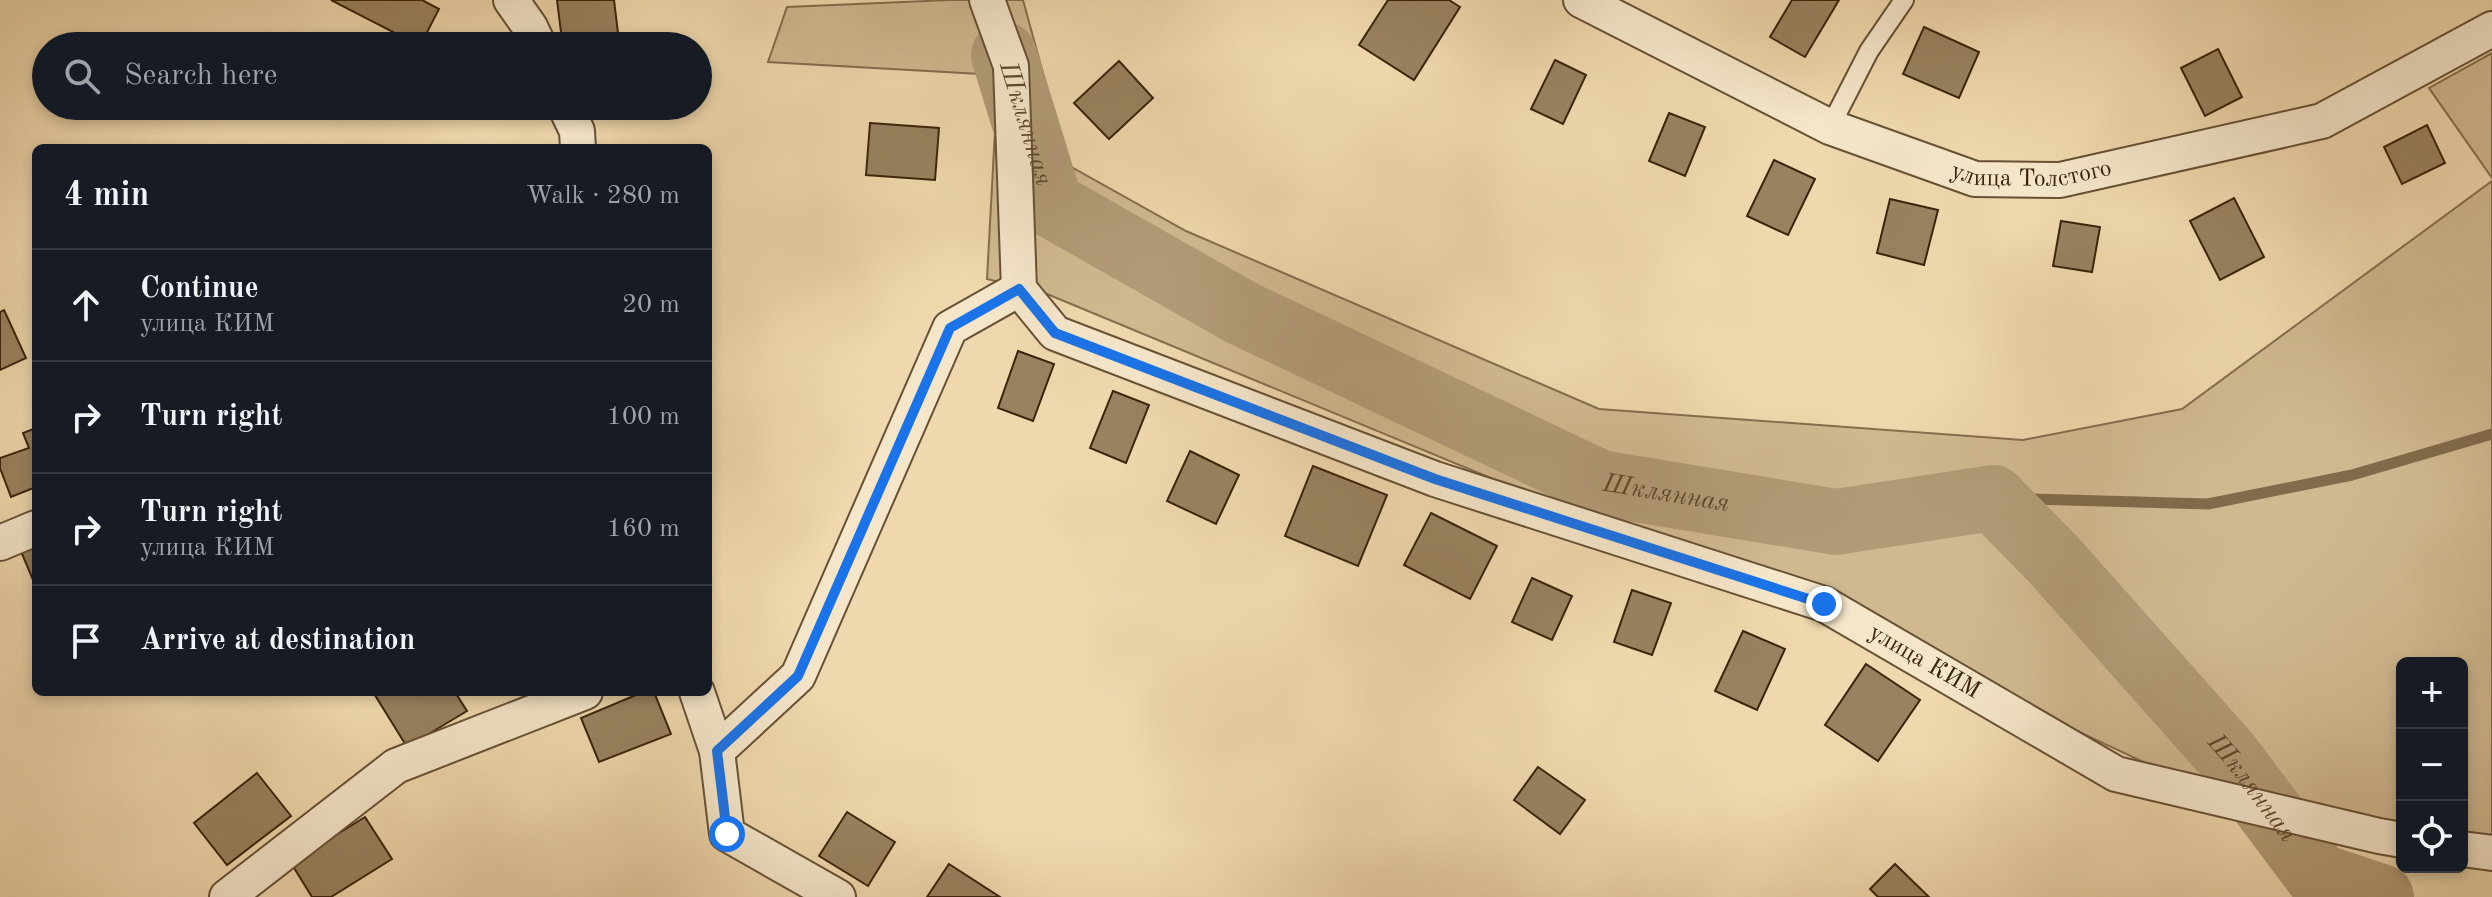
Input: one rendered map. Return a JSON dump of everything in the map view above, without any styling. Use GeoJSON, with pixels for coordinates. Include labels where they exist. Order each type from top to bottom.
{"type":"FeatureCollection","features":[{"type":"Feature","properties":{"kind":"street"},"geometry":{"type":"LineString","coordinates":[[511,0],[532,32]]}},
{"type":"Feature","properties":{"kind":"street"},"geometry":{"type":"LineString","coordinates":[[717,751],[798,676],[950,328],[1019,289],[1011,66],[987,0]]}},
{"type":"Feature","properties":{"kind":"street","name":"улица Толстого"},"geometry":{"type":"LineString","coordinates":[[1581,0],[1830,127],[1975,179],[2060,180],[2322,121],[2492,29]]}},
{"type":"Feature","properties":{"kind":"street"},"geometry":{"type":"LineString","coordinates":[[572,120],[577,131],[578,144]]}},
{"type":"Feature","properties":{"kind":"street","name":"улица КИМ"},"geometry":{"type":"LineString","coordinates":[[1019,289],[1055,333],[1435,479],[1824,604],[2116,774],[2396,839]]}},
{"type":"Feature","properties":{"kind":"street"},"geometry":{"type":"LineString","coordinates":[[0,543],[32,530]]}},
{"type":"Feature","properties":{"kind":"street"},"geometry":{"type":"LineString","coordinates":[[227,897],[396,766],[575,696]]}},
{"type":"Feature","properties":{"kind":"street"},"geometry":{"type":"LineString","coordinates":[[698,696],[717,751],[727,834],[838,897]]}},
{"type":"Feature","properties":{"kind":"street"},"geometry":{"type":"LineString","coordinates":[[2468,850],[2492,853]]}},
{"type":"Feature","properties":{"kind":"lane"},"geometry":{"type":"LineString","coordinates":[[1830,127],[1869,51],[1904,0]]}},
{"type":"Feature","properties":{"kind":"shaded area"},"geometry":{"type":"Polygon","coordinates":[[[1023,0],[1068,165],[1186,231],[1599,409],[2023,440],[2182,409],[2492,181],[2492,847],[2468,839],[2468,657],[2396,657],[2396,821],[2259,816],[1891,644],[1047,294],[987,279],[998,75],[768,62],[787,7],[1023,0]]]}},
{"type":"Feature","properties":{"kind":"shaded area"},"geometry":{"type":"Polygon","coordinates":[[[2492,53],[2492,178],[2429,88],[2492,53]]]}},
{"type":"Feature","properties":{"kind":"building"},"geometry":{"type":"Polygon","coordinates":[[[331,0],[422,0],[439,9],[427,32],[393,32],[331,0]]]}},
{"type":"Feature","properties":{"kind":"building"},"geometry":{"type":"Polygon","coordinates":[[[557,0],[614,0],[618,32],[561,32],[557,0]]]}},
{"type":"Feature","properties":{"kind":"building"},"geometry":{"type":"Polygon","coordinates":[[[1388,0],[1449,0],[1460,7],[1414,80],[1359,45],[1388,0]]]}},
{"type":"Feature","properties":{"kind":"building"},"geometry":{"type":"Polygon","coordinates":[[[1792,0],[1839,0],[1805,57],[1770,37],[1792,0]]]}},
{"type":"Feature","properties":{"kind":"building"},"geometry":{"type":"Polygon","coordinates":[[[1924,27],[1979,52],[1959,98],[1903,74],[1924,27]]]}},
{"type":"Feature","properties":{"kind":"building"},"geometry":{"type":"Polygon","coordinates":[[[2218,49],[2242,97],[2205,116],[2181,68],[2218,49]]]}},
{"type":"Feature","properties":{"kind":"building"},"geometry":{"type":"Polygon","coordinates":[[[1555,60],[1586,75],[1563,124],[1531,109],[1555,60]]]}},
{"type":"Feature","properties":{"kind":"building"},"geometry":{"type":"Polygon","coordinates":[[[1119,61],[1153,98],[1109,139],[1074,103],[1119,61]]]}},
{"type":"Feature","properties":{"kind":"building"},"geometry":{"type":"Polygon","coordinates":[[[1669,113],[1705,127],[1685,176],[1649,161],[1669,113]]]}},
{"type":"Feature","properties":{"kind":"building"},"geometry":{"type":"Polygon","coordinates":[[[870,123],[939,128],[935,180],[866,175],[870,123]]]}},
{"type":"Feature","properties":{"kind":"building"},"geometry":{"type":"Polygon","coordinates":[[[2427,125],[2445,163],[2402,184],[2384,147],[2427,125]]]}},
{"type":"Feature","properties":{"kind":"building"},"geometry":{"type":"Polygon","coordinates":[[[1774,160],[1815,179],[1788,235],[1747,216],[1774,160]]]}},
{"type":"Feature","properties":{"kind":"building"},"geometry":{"type":"Polygon","coordinates":[[[2234,198],[2264,257],[2220,280],[2190,221],[2234,198]]]}},
{"type":"Feature","properties":{"kind":"building"},"geometry":{"type":"Polygon","coordinates":[[[1890,199],[1938,210],[1924,265],[1877,253],[1890,199]]]}},
{"type":"Feature","properties":{"kind":"building"},"geometry":{"type":"Polygon","coordinates":[[[2061,221],[2100,227],[2092,272],[2053,266],[2061,221]]]}},
{"type":"Feature","properties":{"kind":"building"},"geometry":{"type":"Polygon","coordinates":[[[4,310],[26,358],[0,370],[0,312],[4,310]]]}},
{"type":"Feature","properties":{"kind":"building"},"geometry":{"type":"Polygon","coordinates":[[[1018,351],[1054,364],[1033,421],[998,408],[1018,351]]]}},
{"type":"Feature","properties":{"kind":"building"},"geometry":{"type":"Polygon","coordinates":[[[1113,391],[1149,405],[1126,463],[1090,448],[1113,391]]]}},
{"type":"Feature","properties":{"kind":"building"},"geometry":{"type":"Polygon","coordinates":[[[32,430],[32,489],[11,497],[0,468],[0,458],[29,448],[23,433],[32,430]]]}},
{"type":"Feature","properties":{"kind":"building"},"geometry":{"type":"Polygon","coordinates":[[[1190,451],[1239,475],[1216,524],[1167,501],[1190,451]]]}},
{"type":"Feature","properties":{"kind":"building"},"geometry":{"type":"Polygon","coordinates":[[[1313,466],[1387,495],[1358,566],[1285,536],[1313,466]]]}},
{"type":"Feature","properties":{"kind":"building"},"geometry":{"type":"Polygon","coordinates":[[[1431,513],[1497,546],[1470,599],[1404,565],[1431,513]]]}},
{"type":"Feature","properties":{"kind":"building"},"geometry":{"type":"Polygon","coordinates":[[[32,544],[32,578],[20,549],[32,544]]]}},
{"type":"Feature","properties":{"kind":"building"},"geometry":{"type":"Polygon","coordinates":[[[1532,578],[1572,596],[1552,640],[1512,622],[1532,578]]]}},
{"type":"Feature","properties":{"kind":"building"},"geometry":{"type":"Polygon","coordinates":[[[1632,590],[1671,603],[1652,655],[1614,642],[1632,590]]]}},
{"type":"Feature","properties":{"kind":"building"},"geometry":{"type":"Polygon","coordinates":[[[1743,631],[1785,649],[1757,710],[1715,691],[1743,631]]]}},
{"type":"Feature","properties":{"kind":"building"},"geometry":{"type":"Polygon","coordinates":[[[1866,664],[1920,700],[1878,761],[1825,725],[1866,664]]]}},
{"type":"Feature","properties":{"kind":"building"},"geometry":{"type":"Polygon","coordinates":[[[375,696],[458,696],[467,711],[407,747],[375,696]]]}},
{"type":"Feature","properties":{"kind":"building"},"geometry":{"type":"Polygon","coordinates":[[[633,696],[656,696],[671,734],[599,762],[581,718],[633,696]]]}},
{"type":"Feature","properties":{"kind":"building"},"geometry":{"type":"Polygon","coordinates":[[[1538,767],[1585,800],[1560,834],[1514,800],[1538,767]]]}},
{"type":"Feature","properties":{"kind":"building"},"geometry":{"type":"Polygon","coordinates":[[[257,773],[291,816],[227,865],[194,823],[257,773]]]}},
{"type":"Feature","properties":{"kind":"building"},"geometry":{"type":"Polygon","coordinates":[[[847,812],[895,842],[868,886],[819,856],[847,812]]]}},
{"type":"Feature","properties":{"kind":"building"},"geometry":{"type":"Polygon","coordinates":[[[365,817],[392,859],[331,897],[312,897],[291,863],[365,817]]]}},
{"type":"Feature","properties":{"kind":"building"},"geometry":{"type":"Polygon","coordinates":[[[949,864],[1000,897],[927,897],[949,864]]]}},
{"type":"Feature","properties":{"kind":"building"},"geometry":{"type":"Polygon","coordinates":[[[1895,864],[1929,897],[1878,897],[1870,889],[1895,864]]]}},
{"type":"Feature","properties":{"kind":"waterway","name":"Шклянная"},"geometry":{"type":"LineString","coordinates":[[1004,55],[1050,204],[1242,313],[1600,483],[1836,522],[1993,498],[2053,559],[2228,756],[2318,876],[2381,897]]}},
{"type":"Feature","properties":{"kind":"waterway"},"geometry":{"type":"LineString","coordinates":[[1993,498],[2208,504],[2352,475],[2492,434]]}},
{"type":"Feature","properties":{"kind":"route"},"geometry":{"type":"LineString","coordinates":[[727,834],[717,751],[798,676],[950,328],[1019,289],[1055,333],[1435,479],[1824,604]]}}]}
